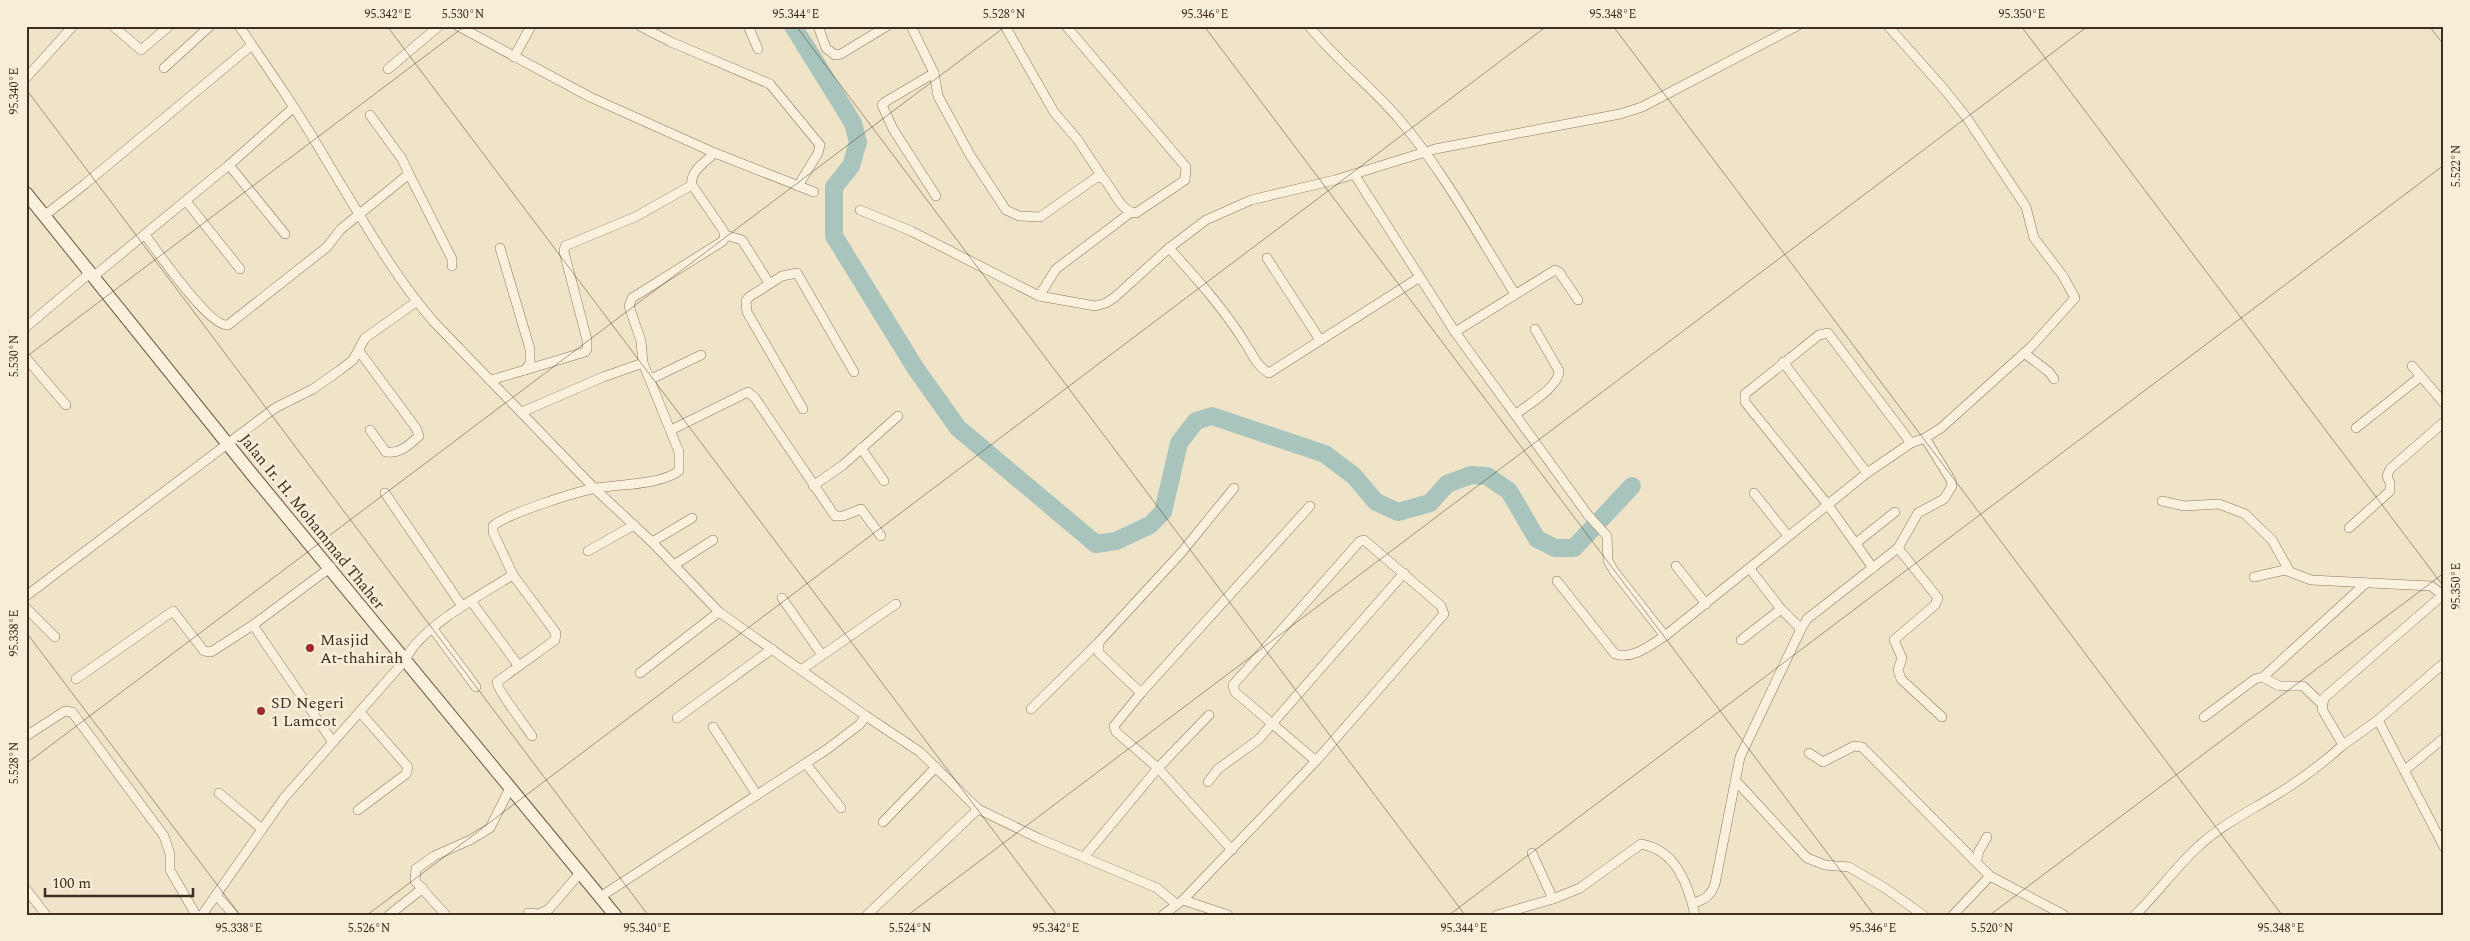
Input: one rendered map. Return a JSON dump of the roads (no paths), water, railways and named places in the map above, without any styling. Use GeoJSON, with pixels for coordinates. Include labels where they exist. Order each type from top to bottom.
{"type":"FeatureCollection","features":[{"type":"Feature","properties":{"kind":"main road","name":"Jalan Ir. H. Mohammad Thaher"},"geometry":{"type":"LineString","coordinates":[[26,193],[615,915]]}},
{"type":"Feature","properties":{"kind":"street"},"geometry":{"type":"LineString","coordinates":[[26,78],[72,26]]}},
{"type":"Feature","properties":{"kind":"street"},"geometry":{"type":"LineString","coordinates":[[113,26],[141,50],[169,26]]}},
{"type":"Feature","properties":{"kind":"street"},"geometry":{"type":"LineString","coordinates":[[164,68],[210,26]]}},
{"type":"Feature","properties":{"kind":"street"},"geometry":{"type":"LineString","coordinates":[[239,26],[416,302],[594,488],[652,542],[719,612],[920,752],[978,809],[1040,839],[1157,888],[1180,902],[1228,915]]}},
{"type":"Feature","properties":{"kind":"street"},"geometry":{"type":"LineString","coordinates":[[388,69],[439,26]]}},
{"type":"Feature","properties":{"kind":"street"},"geometry":{"type":"LineString","coordinates":[[458,26],[590,97],[715,152],[814,192]]}},
{"type":"Feature","properties":{"kind":"street"},"geometry":{"type":"LineString","coordinates":[[514,57],[531,26]]}},
{"type":"Feature","properties":{"kind":"street"},"geometry":{"type":"LineString","coordinates":[[640,26],[679,46],[760,78],[777,91],[820,145],[818,153],[798,186]]}},
{"type":"Feature","properties":{"kind":"street"},"geometry":{"type":"LineString","coordinates":[[748,26],[758,49]]}},
{"type":"Feature","properties":{"kind":"street"},"geometry":{"type":"LineString","coordinates":[[818,26],[826,48],[835,55],[841,54],[887,26]]}},
{"type":"Feature","properties":{"kind":"street"},"geometry":{"type":"LineString","coordinates":[[911,26],[934,73],[938,96],[970,155],[1006,210],[1019,216],[1040,216],[1090,180],[1103,178]]}},
{"type":"Feature","properties":{"kind":"street"},"geometry":{"type":"LineString","coordinates":[[1005,26],[1054,112],[1077,139],[1103,178],[1130,213]]}},
{"type":"Feature","properties":{"kind":"street"},"geometry":{"type":"LineString","coordinates":[[1039,296],[1056,269],[1130,213],[1141,212],[1185,180],[1186,167],[1066,26]]}},
{"type":"Feature","properties":{"kind":"street"},"geometry":{"type":"LineString","coordinates":[[1309,26],[1332,54],[1377,94],[1425,152],[1515,294]]}},
{"type":"Feature","properties":{"kind":"street"},"geometry":{"type":"LineString","coordinates":[[860,210],[920,235],[1039,296],[1095,306],[1106,303],[1170,248],[1206,220],[1225,210],[1252,200],[1354,174],[1425,152],[1620,114],[1642,107],[1797,26]]}},
{"type":"Feature","properties":{"kind":"street"},"geometry":{"type":"LineString","coordinates":[[1557,581],[1615,654],[1623,656],[1636,653],[1665,636],[1867,473],[1911,443],[1925,438],[1941,428],[2032,346],[2070,306],[2075,295],[2034,238],[2026,207],[1967,118],[1888,26]]}},
{"type":"Feature","properties":{"kind":"street"},"geometry":{"type":"LineString","coordinates":[[44,216],[252,45]]}},
{"type":"Feature","properties":{"kind":"street"},"geometry":{"type":"LineString","coordinates":[[934,73],[882,105],[893,129],[936,196]]}},
{"type":"Feature","properties":{"kind":"street"},"geometry":{"type":"LineString","coordinates":[[26,327],[92,274],[145,235],[293,108]]}},
{"type":"Feature","properties":{"kind":"street"},"geometry":{"type":"LineString","coordinates":[[370,115],[402,159],[452,259],[452,266]]}},
{"type":"Feature","properties":{"kind":"street"},"geometry":{"type":"LineString","coordinates":[[715,152],[692,176],[692,185],[725,235],[742,240],[770,283]]}},
{"type":"Feature","properties":{"kind":"street"},"geometry":{"type":"LineString","coordinates":[[228,165],[285,234]]}},
{"type":"Feature","properties":{"kind":"street"},"geometry":{"type":"LineString","coordinates":[[145,235],[194,299],[224,326],[232,323],[327,247],[341,229],[410,174]]}},
{"type":"Feature","properties":{"kind":"street"},"geometry":{"type":"LineString","coordinates":[[1354,174],[1454,332],[1604,532],[1608,541],[1608,562],[1665,636]]}},
{"type":"Feature","properties":{"kind":"street"},"geometry":{"type":"LineString","coordinates":[[491,380],[584,352],[587,349],[587,340],[564,252],[565,246],[635,217],[692,185]]}},
{"type":"Feature","properties":{"kind":"street"},"geometry":{"type":"LineString","coordinates":[[186,201],[240,269]]}},
{"type":"Feature","properties":{"kind":"street"},"geometry":{"type":"LineString","coordinates":[[532,736],[518,713],[496,686],[500,678],[548,645],[556,636],[513,575],[493,532],[493,526],[549,502],[594,488],[659,479],[679,471],[678,452],[651,379],[643,363],[641,341],[629,306],[630,301],[718,244],[725,235]]}},
{"type":"Feature","properties":{"kind":"street"},"geometry":{"type":"LineString","coordinates":[[500,248],[530,349],[531,360],[525,370]]}},
{"type":"Feature","properties":{"kind":"street"},"geometry":{"type":"LineString","coordinates":[[1170,248],[1213,296],[1264,371],[1269,373],[1420,277]]}},
{"type":"Feature","properties":{"kind":"street"},"geometry":{"type":"LineString","coordinates":[[1267,258],[1320,340]]}},
{"type":"Feature","properties":{"kind":"street"},"geometry":{"type":"LineString","coordinates":[[1454,332],[1557,270],[1578,300]]}},
{"type":"Feature","properties":{"kind":"street"},"geometry":{"type":"LineString","coordinates":[[803,409],[745,306],[749,297],[770,283],[791,273],[796,273],[854,372]]}},
{"type":"Feature","properties":{"kind":"street"},"geometry":{"type":"LineString","coordinates":[[26,596],[275,408],[313,389],[340,370],[352,360],[365,338],[416,302]]}},
{"type":"Feature","properties":{"kind":"street"},"geometry":{"type":"LineString","coordinates":[[1515,415],[1553,385],[1559,376],[1559,371],[1535,329]]}},
{"type":"Feature","properties":{"kind":"street"},"geometry":{"type":"LineString","coordinates":[[1873,568],[1828,505],[1764,426],[1744,398],[1751,387],[1819,335],[1828,332],[1911,443]]}},
{"type":"Feature","properties":{"kind":"street"},"geometry":{"type":"LineString","coordinates":[[359,350],[416,428],[419,436],[394,453],[386,452],[370,430]]}},
{"type":"Feature","properties":{"kind":"street"},"geometry":{"type":"LineString","coordinates":[[2024,353],[2049,372],[2054,379]]}},
{"type":"Feature","properties":{"kind":"street"},"geometry":{"type":"LineString","coordinates":[[651,379],[701,355]]}},
{"type":"Feature","properties":{"kind":"street"},"geometry":{"type":"LineString","coordinates":[[26,358],[66,405]]}},
{"type":"Feature","properties":{"kind":"street"},"geometry":{"type":"LineString","coordinates":[[1783,362],[1867,473]]}},
{"type":"Feature","properties":{"kind":"street"},"geometry":{"type":"LineString","coordinates":[[522,412],[603,377],[643,363]]}},
{"type":"Feature","properties":{"kind":"street"},"geometry":{"type":"LineString","coordinates":[[2412,366],[2444,403]]}},
{"type":"Feature","properties":{"kind":"street"},"geometry":{"type":"LineString","coordinates":[[2356,428],[2420,377]]}},
{"type":"Feature","properties":{"kind":"street"},"geometry":{"type":"LineString","coordinates":[[671,430],[748,392],[755,398],[835,516],[843,516],[861,509],[881,536]]}},
{"type":"Feature","properties":{"kind":"street"},"geometry":{"type":"LineString","coordinates":[[813,486],[898,416]]}},
{"type":"Feature","properties":{"kind":"street"},"geometry":{"type":"LineString","coordinates":[[2349,528],[2390,492],[2390,483],[2387,476],[2390,469],[2444,422]]}},
{"type":"Feature","properties":{"kind":"street"},"geometry":{"type":"LineString","coordinates":[[1693,903],[1702,901],[1711,894],[1715,884],[1740,757],[1807,619],[1898,548],[1918,513],[1944,499],[1952,486],[1951,480],[1925,438]]}},
{"type":"Feature","properties":{"kind":"street"},"geometry":{"type":"LineString","coordinates":[[861,448],[884,481]]}},
{"type":"Feature","properties":{"kind":"street"},"geometry":{"type":"LineString","coordinates":[[1031,709],[1099,642],[1181,553],[1234,488]]}},
{"type":"Feature","properties":{"kind":"street"},"geometry":{"type":"LineString","coordinates":[[385,493],[462,606]]}},
{"type":"Feature","properties":{"kind":"street"},"geometry":{"type":"LineString","coordinates":[[1754,493],[1788,536]]}},
{"type":"Feature","properties":{"kind":"street"},"geometry":{"type":"LineString","coordinates":[[2162,501],[2184,506],[2219,504],[2245,514],[2272,540],[2290,572]]}},
{"type":"Feature","properties":{"kind":"street"},"geometry":{"type":"LineString","coordinates":[[1232,850],[1158,768],[1114,729],[1141,692],[1310,506]]}},
{"type":"Feature","properties":{"kind":"street"},"geometry":{"type":"LineString","coordinates":[[1856,543],[1895,512]]}},
{"type":"Feature","properties":{"kind":"street"},"geometry":{"type":"LineString","coordinates":[[652,542],[692,518]]}},
{"type":"Feature","properties":{"kind":"street"},"geometry":{"type":"LineString","coordinates":[[588,551],[634,525]]}},
{"type":"Feature","properties":{"kind":"street"},"geometry":{"type":"LineString","coordinates":[[674,565],[713,540]]}},
{"type":"Feature","properties":{"kind":"street"},"geometry":{"type":"LineString","coordinates":[[1163,915],[1180,902],[1232,850],[1316,761],[1444,614],[1441,606],[1370,542],[1362,540],[1233,685],[1235,692],[1316,761]]}},
{"type":"Feature","properties":{"kind":"street"},"geometry":{"type":"LineString","coordinates":[[1898,548],[1938,598],[1935,605],[1894,640],[1902,658],[1898,670],[1901,679],[1942,717]]}},
{"type":"Feature","properties":{"kind":"street"},"geometry":{"type":"LineString","coordinates":[[1676,566],[1706,604]]}},
{"type":"Feature","properties":{"kind":"street"},"geometry":{"type":"LineString","coordinates":[[76,679],[173,612],[204,651],[208,652],[253,625],[331,567]]}},
{"type":"Feature","properties":{"kind":"street"},"geometry":{"type":"LineString","coordinates":[[1750,569],[1781,609],[1801,629]]}},
{"type":"Feature","properties":{"kind":"street"},"geometry":{"type":"LineString","coordinates":[[2254,577],[2279,570],[2311,580],[2431,586],[2443,595],[2324,698],[2322,710],[2343,744]]}},
{"type":"Feature","properties":{"kind":"street"},"geometry":{"type":"LineString","coordinates":[[1208,782],[1218,769],[1251,747],[1404,573]]}},
{"type":"Feature","properties":{"kind":"street"},"geometry":{"type":"LineString","coordinates":[[202,915],[284,798],[332,741],[406,659],[412,648],[462,606],[513,575]]}},
{"type":"Feature","properties":{"kind":"street"},"geometry":{"type":"LineString","coordinates":[[2204,717],[2255,679],[2263,677],[2366,583]]}},
{"type":"Feature","properties":{"kind":"street"},"geometry":{"type":"LineString","coordinates":[[782,598],[822,655]]}},
{"type":"Feature","properties":{"kind":"street"},"geometry":{"type":"LineString","coordinates":[[471,601],[518,665]]}},
{"type":"Feature","properties":{"kind":"street"},"geometry":{"type":"LineString","coordinates":[[801,670],[896,604]]}},
{"type":"Feature","properties":{"kind":"street"},"geometry":{"type":"LineString","coordinates":[[26,608],[55,636]]}},
{"type":"Feature","properties":{"kind":"street"},"geometry":{"type":"LineString","coordinates":[[1741,640],[1781,609]]}},
{"type":"Feature","properties":{"kind":"street"},"geometry":{"type":"LineString","coordinates":[[640,672],[719,612]]}},
{"type":"Feature","properties":{"kind":"street"},"geometry":{"type":"LineString","coordinates":[[253,625],[332,741]]}},
{"type":"Feature","properties":{"kind":"street"},"geometry":{"type":"LineString","coordinates":[[433,629],[476,687]]}},
{"type":"Feature","properties":{"kind":"street"},"geometry":{"type":"LineString","coordinates":[[1099,642],[1099,653],[1141,692]]}},
{"type":"Feature","properties":{"kind":"street"},"geometry":{"type":"LineString","coordinates":[[677,718],[772,649]]}},
{"type":"Feature","properties":{"kind":"street"},"geometry":{"type":"LineString","coordinates":[[2135,915],[2153,898],[2199,845],[2237,816],[2279,793],[2325,762],[2343,744],[2378,720],[2444,663]]}},
{"type":"Feature","properties":{"kind":"street"},"geometry":{"type":"LineString","coordinates":[[2263,677],[2279,686],[2303,686],[2322,704]]}},
{"type":"Feature","properties":{"kind":"street"},"geometry":{"type":"LineString","coordinates":[[26,736],[65,711],[72,712],[164,836],[170,854],[170,870],[196,915]]}},
{"type":"Feature","properties":{"kind":"street"},"geometry":{"type":"LineString","coordinates":[[358,810],[406,774],[408,767],[360,712]]}},
{"type":"Feature","properties":{"kind":"street"},"geometry":{"type":"LineString","coordinates":[[1084,857],[1158,768],[1209,715]]}},
{"type":"Feature","properties":{"kind":"street"},"geometry":{"type":"LineString","coordinates":[[600,897],[806,764],[860,725],[866,716]]}},
{"type":"Feature","properties":{"kind":"street"},"geometry":{"type":"LineString","coordinates":[[2378,720],[2444,847]]}},
{"type":"Feature","properties":{"kind":"street"},"geometry":{"type":"LineString","coordinates":[[713,727],[757,795]]}},
{"type":"Feature","properties":{"kind":"street"},"geometry":{"type":"LineString","coordinates":[[2405,770],[2444,738]]}},
{"type":"Feature","properties":{"kind":"street"},"geometry":{"type":"LineString","coordinates":[[1809,753],[1824,762],[1854,746],[1862,746],[1990,876],[2064,915]]}},
{"type":"Feature","properties":{"kind":"street"},"geometry":{"type":"LineString","coordinates":[[806,764],[841,808]]}},
{"type":"Feature","properties":{"kind":"street"},"geometry":{"type":"LineString","coordinates":[[883,822],[936,767]]}},
{"type":"Feature","properties":{"kind":"street"},"geometry":{"type":"LineString","coordinates":[[1736,781],[1807,858],[1825,865],[1849,868],[1884,888],[1923,915]]}},
{"type":"Feature","properties":{"kind":"street"},"geometry":{"type":"LineString","coordinates":[[446,915],[415,881],[416,869],[434,856],[470,840],[490,828],[510,788]]}},
{"type":"Feature","properties":{"kind":"street"},"geometry":{"type":"LineString","coordinates":[[219,793],[262,828]]}},
{"type":"Feature","properties":{"kind":"street"},"geometry":{"type":"LineString","coordinates":[[867,915],[978,809]]}},
{"type":"Feature","properties":{"kind":"street"},"geometry":{"type":"LineString","coordinates":[[1976,862],[1979,850],[1987,837]]}},
{"type":"Feature","properties":{"kind":"street"},"geometry":{"type":"LineString","coordinates":[[1497,915],[1553,899],[1580,888],[1641,844],[1651,846],[1668,856],[1680,872],[1693,903],[1695,915]]}},
{"type":"Feature","properties":{"kind":"street"},"geometry":{"type":"LineString","coordinates":[[1532,853],[1553,899]]}},
{"type":"Feature","properties":{"kind":"street"},"geometry":{"type":"LineString","coordinates":[[528,913],[539,914],[549,909],[580,873]]}},
{"type":"Feature","properties":{"kind":"street"},"geometry":{"type":"LineString","coordinates":[[1952,915],[1990,876]]}},
{"type":"Feature","properties":{"kind":"street"},"geometry":{"type":"LineString","coordinates":[[390,915],[422,888]]}},
{"type":"Feature","properties":{"kind":"street"},"geometry":{"type":"LineString","coordinates":[[26,889],[46,915]]}},
{"type":"Feature","properties":{"kind":"street"},"geometry":{"type":"LineString","coordinates":[[216,895],[234,915]]}},
{"type":"Feature","properties":{"kind":"waterway"},"geometry":{"type":"LineString","coordinates":[[793,26],[853,123],[858,142],[851,166],[834,187],[834,236],[916,369],[958,428],[1096,544],[1116,541],[1150,525],[1163,512],[1179,443],[1196,421],[1212,416],[1325,454],[1354,476],[1376,502],[1398,512],[1430,503],[1447,484],[1471,475],[1487,476],[1509,491],[1537,539],[1555,548],[1574,548],[1632,486]]}},
{"type":"Feature","properties":{"kind":"place","name":"Masjid At-thahirah"},"geometry":{"type":"Point","coordinates":[310,648]}},
{"type":"Feature","properties":{"kind":"place","name":"SD Negeri 1 Lamcot"},"geometry":{"type":"Point","coordinates":[261,711]}}]}
